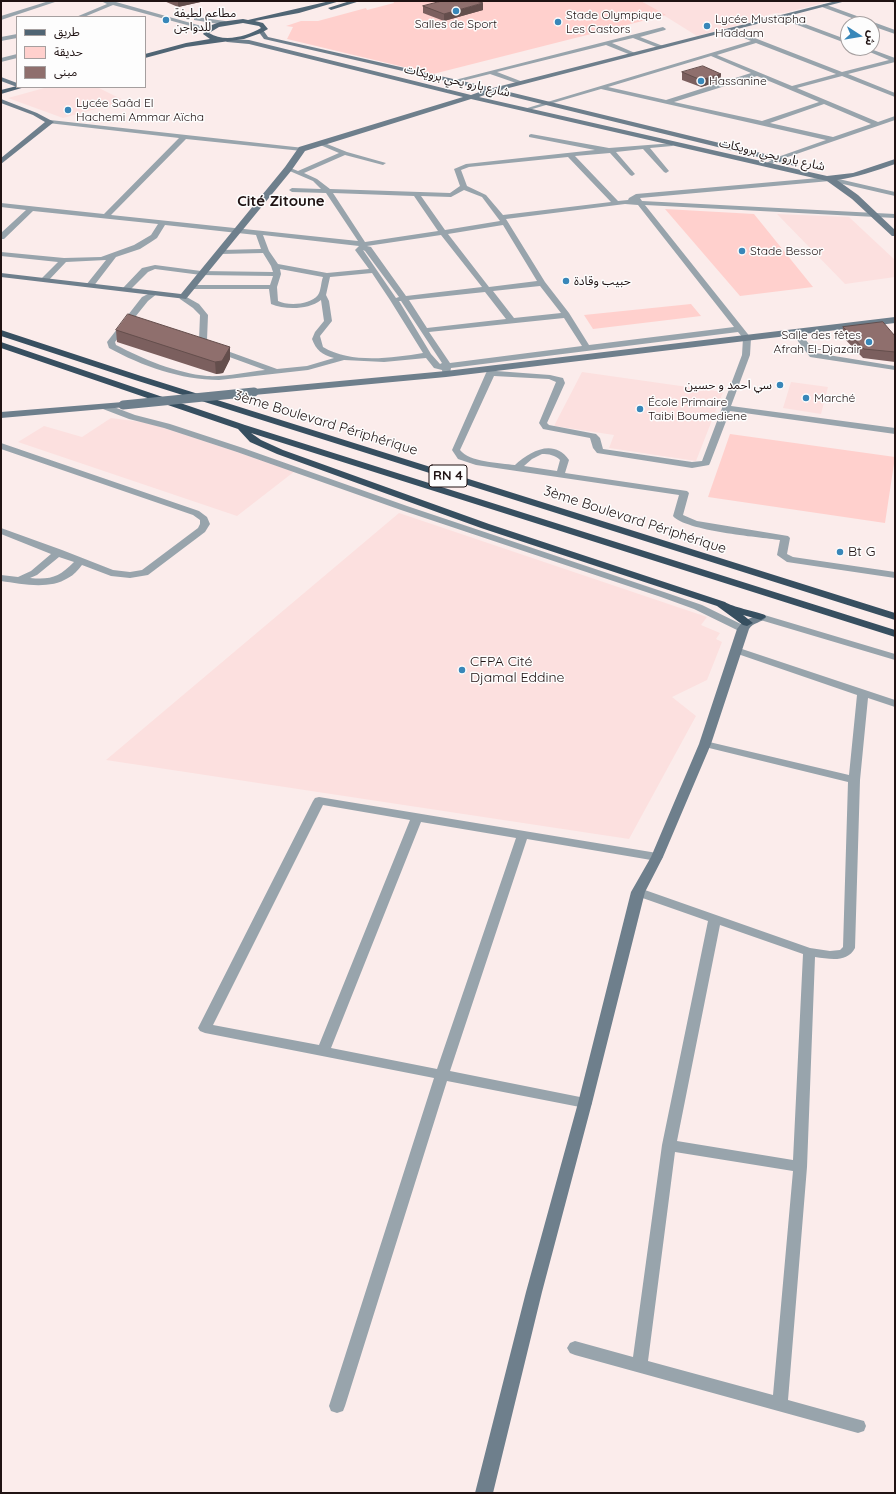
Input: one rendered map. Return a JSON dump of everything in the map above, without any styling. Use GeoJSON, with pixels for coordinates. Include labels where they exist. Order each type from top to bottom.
{"type":"FeatureCollection","features":[{"type":"Feature","properties":{"kind":"highway","name":"3ème Boulevard Périphérique"},"geometry":{"type":"LineString","coordinates":[[1,333],[895,617]]}},
{"type":"Feature","properties":{"kind":"highway","name":"3ème Boulevard Périphérique"},"geometry":{"type":"LineString","coordinates":[[2,345],[242,427],[895,634]]}},
{"type":"Feature","properties":{"kind":"highway"},"geometry":{"type":"LineString","coordinates":[[242,427],[245,434],[251,440],[347,477],[485,526],[761,617]]}},
{"type":"Feature","properties":{"kind":"highway"},"geometry":{"type":"LineString","coordinates":[[721,604],[745,626]]}},
{"type":"Feature","properties":{"kind":"main road"},"geometry":{"type":"LineString","coordinates":[[146,50],[189,39],[225,23],[299,11],[337,1]]}},
{"type":"Feature","properties":{"kind":"main road"},"geometry":{"type":"LineString","coordinates":[[283,22],[357,1]]}},
{"type":"Feature","properties":{"kind":"main road"},"geometry":{"type":"LineString","coordinates":[[1,275],[45,279],[183,297],[288,169],[302,149],[493,90],[843,1]]}},
{"type":"Feature","properties":{"kind":"main road"},"geometry":{"type":"LineString","coordinates":[[146,56],[201,42],[247,37],[266,29],[261,24],[243,21]]}},
{"type":"Feature","properties":{"kind":"main road","name":"شارع بارو يحي برويكات"},"geometry":{"type":"LineString","coordinates":[[266,29],[262,34],[266,38],[493,90],[777,159],[809,168],[830,179]]}},
{"type":"Feature","properties":{"kind":"main road"},"geometry":{"type":"LineString","coordinates":[[207,31],[208,36],[225,39]]}},
{"type":"Feature","properties":{"kind":"main road","name":"شارع بارو يحي برويكات"},"geometry":{"type":"LineString","coordinates":[[225,39],[249,42],[472,97],[830,179]]}},
{"type":"Feature","properties":{"kind":"main road"},"geometry":{"type":"LineString","coordinates":[[1,74],[16,83]]}},
{"type":"Feature","properties":{"kind":"main road"},"geometry":{"type":"LineString","coordinates":[[1,79],[16,83]]}},
{"type":"Feature","properties":{"kind":"main road"},"geometry":{"type":"LineString","coordinates":[[1,87],[16,83]]}},
{"type":"Feature","properties":{"kind":"main road"},"geometry":{"type":"LineString","coordinates":[[1,92],[18,88]]}},
{"type":"Feature","properties":{"kind":"main road"},"geometry":{"type":"LineString","coordinates":[[1,101],[35,114],[50,122],[3,159]]}},
{"type":"Feature","properties":{"kind":"main road"},"geometry":{"type":"LineString","coordinates":[[830,179],[858,174],[895,161]]}},
{"type":"Feature","properties":{"kind":"main road"},"geometry":{"type":"LineString","coordinates":[[830,179],[877,215],[895,234]]}},
{"type":"Feature","properties":{"kind":"main road"},"geometry":{"type":"LineString","coordinates":[[1,415],[106,407],[254,392],[447,369],[492,371],[895,320]]}},
{"type":"Feature","properties":{"kind":"main road"},"geometry":{"type":"LineString","coordinates":[[484,1493],[534,1292],[585,1103],[638,892],[657,857],[705,744],[745,626],[761,617]]}},
{"type":"Feature","properties":{"kind":"street"},"geometry":{"type":"LineString","coordinates":[[1,18],[55,1]]}},
{"type":"Feature","properties":{"kind":"street"},"geometry":{"type":"LineString","coordinates":[[104,1],[153,14],[207,31]]}},
{"type":"Feature","properties":{"kind":"street"},"geometry":{"type":"LineString","coordinates":[[127,1],[200,20],[225,23]]}},
{"type":"Feature","properties":{"kind":"street"},"geometry":{"type":"LineString","coordinates":[[82,16],[114,3]]}},
{"type":"Feature","properties":{"kind":"street"},"geometry":{"type":"LineString","coordinates":[[824,6],[895,32]]}},
{"type":"Feature","properties":{"kind":"street"},"geometry":{"type":"LineString","coordinates":[[146,17],[153,14]]}},
{"type":"Feature","properties":{"kind":"street"},"geometry":{"type":"LineString","coordinates":[[781,17],[840,39]]}},
{"type":"Feature","properties":{"kind":"street"},"geometry":{"type":"LineString","coordinates":[[454,81],[664,29]]}},
{"type":"Feature","properties":{"kind":"street"},"geometry":{"type":"LineString","coordinates":[[729,30],[895,95]]}},
{"type":"Feature","properties":{"kind":"street"},"geometry":{"type":"LineString","coordinates":[[1,40],[16,36]]}},
{"type":"Feature","properties":{"kind":"street"},"geometry":{"type":"LineString","coordinates":[[633,36],[661,47]]}},
{"type":"Feature","properties":{"kind":"street"},"geometry":{"type":"LineString","coordinates":[[527,109],[756,41]]}},
{"type":"Feature","properties":{"kind":"street"},"geometry":{"type":"LineString","coordinates":[[606,43],[633,54]]}},
{"type":"Feature","properties":{"kind":"street"},"geometry":{"type":"LineString","coordinates":[[710,54],[877,124]]}},
{"type":"Feature","properties":{"kind":"street"},"geometry":{"type":"LineString","coordinates":[[880,54],[895,60]]}},
{"type":"Feature","properties":{"kind":"street"},"geometry":{"type":"LineString","coordinates":[[1,60],[16,56]]}},
{"type":"Feature","properties":{"kind":"street"},"geometry":{"type":"LineString","coordinates":[[791,88],[895,60]]}},
{"type":"Feature","properties":{"kind":"street"},"geometry":{"type":"LineString","coordinates":[[491,72],[521,83]]}},
{"type":"Feature","properties":{"kind":"street"},"geometry":{"type":"LineString","coordinates":[[665,102],[756,74]]}},
{"type":"Feature","properties":{"kind":"street"},"geometry":{"type":"LineString","coordinates":[[600,87],[830,139]]}},
{"type":"Feature","properties":{"kind":"street"},"geometry":{"type":"LineString","coordinates":[[760,124],[824,102]]}},
{"type":"Feature","properties":{"kind":"street"},"geometry":{"type":"LineString","coordinates":[[767,165],[777,159],[830,139],[895,118]]}},
{"type":"Feature","properties":{"kind":"street"},"geometry":{"type":"LineString","coordinates":[[50,122],[302,149]]}},
{"type":"Feature","properties":{"kind":"street"},"geometry":{"type":"LineString","coordinates":[[531,136],[612,150],[632,174]]}},
{"type":"Feature","properties":{"kind":"street"},"geometry":{"type":"LineString","coordinates":[[106,216],[184,137]]}},
{"type":"Feature","properties":{"kind":"street"},"geometry":{"type":"LineString","coordinates":[[320,143],[345,153],[383,163]]}},
{"type":"Feature","properties":{"kind":"street"},"geometry":{"type":"LineString","coordinates":[[587,348],[566,314],[542,283],[503,220],[484,196],[464,187],[457,172],[457,168],[461,166],[672,144]]}},
{"type":"Feature","properties":{"kind":"street"},"geometry":{"type":"LineString","coordinates":[[645,147],[666,171]]}},
{"type":"Feature","properties":{"kind":"street"},"geometry":{"type":"LineString","coordinates":[[298,174],[342,154]]}},
{"type":"Feature","properties":{"kind":"street"},"geometry":{"type":"LineString","coordinates":[[570,155],[616,203]]}},
{"type":"Feature","properties":{"kind":"street"},"geometry":{"type":"LineString","coordinates":[[288,169],[315,180],[328,191],[363,246],[368,249],[426,330],[447,369]]}},
{"type":"Feature","properties":{"kind":"street"},"geometry":{"type":"LineString","coordinates":[[1,206],[106,216],[363,246],[503,220],[638,199],[830,179],[895,194]]}},
{"type":"Feature","properties":{"kind":"street"},"geometry":{"type":"LineString","coordinates":[[292,190],[451,195],[464,187]]}},
{"type":"Feature","properties":{"kind":"street"},"geometry":{"type":"LineString","coordinates":[[416,194],[443,232],[512,320]]}},
{"type":"Feature","properties":{"kind":"street"},"geometry":{"type":"LineString","coordinates":[[638,199],[895,216]]}},
{"type":"Feature","properties":{"kind":"street"},"geometry":{"type":"LineString","coordinates":[[638,199],[747,338],[746,355],[706,463],[700,465],[684,464],[600,451],[597,448],[596,438],[593,436],[546,427],[543,423],[562,383],[560,380],[550,377],[492,371],[456,450],[461,457],[476,462],[684,493],[678,516],[684,520],[695,524],[785,538],[782,555],[790,560],[895,575]]}},
{"type":"Feature","properties":{"kind":"street"},"geometry":{"type":"LineString","coordinates":[[1,238],[32,208]]}},
{"type":"Feature","properties":{"kind":"street"},"geometry":{"type":"LineString","coordinates":[[1,254],[64,260],[102,259],[137,247],[154,236],[162,223]]}},
{"type":"Feature","properties":{"kind":"street"},"geometry":{"type":"LineString","coordinates":[[886,225],[895,227]]}},
{"type":"Feature","properties":{"kind":"street"},"geometry":{"type":"LineString","coordinates":[[258,234],[265,252],[276,270],[273,287],[274,302],[277,304],[305,304],[316,301],[322,295],[327,275]]}},
{"type":"Feature","properties":{"kind":"street"},"geometry":{"type":"LineString","coordinates":[[363,246],[359,250],[394,300],[428,355],[437,366],[447,369],[469,364],[739,329]]}},
{"type":"Feature","properties":{"kind":"street"},"geometry":{"type":"LineString","coordinates":[[221,252],[265,252]]}},
{"type":"Feature","properties":{"kind":"street"},"geometry":{"type":"LineString","coordinates":[[90,285],[113,256]]}},
{"type":"Feature","properties":{"kind":"street"},"geometry":{"type":"LineString","coordinates":[[45,279],[64,260]]}},
{"type":"Feature","properties":{"kind":"street"},"geometry":{"type":"LineString","coordinates":[[126,290],[140,274],[149,268],[155,267],[202,273],[276,270],[327,275],[373,271]]}},
{"type":"Feature","properties":{"kind":"street"},"geometry":{"type":"LineString","coordinates":[[394,300],[542,283]]}},
{"type":"Feature","properties":{"kind":"street"},"geometry":{"type":"LineString","coordinates":[[191,287],[273,287]]}},
{"type":"Feature","properties":{"kind":"street"},"geometry":{"type":"LineString","coordinates":[[154,293],[145,299],[111,342],[112,346],[123,352],[168,370],[195,376],[219,378],[308,368],[343,358]]}},
{"type":"Feature","properties":{"kind":"street"},"geometry":{"type":"LineString","coordinates":[[322,295],[325,301],[328,321],[319,331],[316,340],[319,348],[325,353],[343,358],[394,359],[428,355]]}},
{"type":"Feature","properties":{"kind":"street"},"geometry":{"type":"LineString","coordinates":[[183,297],[196,306],[204,315],[203,340],[205,346],[278,372]]}},
{"type":"Feature","properties":{"kind":"street"},"geometry":{"type":"LineString","coordinates":[[426,330],[566,314]]}},
{"type":"Feature","properties":{"kind":"street"},"geometry":{"type":"LineString","coordinates":[[795,332],[813,355],[895,368]]}},
{"type":"Feature","properties":{"kind":"street"},"geometry":{"type":"LineString","coordinates":[[106,407],[132,417],[167,426],[240,450],[404,508],[671,598],[745,626]]}},
{"type":"Feature","properties":{"kind":"street"},"geometry":{"type":"LineString","coordinates":[[727,408],[895,431]]}},
{"type":"Feature","properties":{"kind":"street"},"geometry":{"type":"LineString","coordinates":[[1,446],[196,513],[204,519],[205,524],[202,530],[145,573],[130,575],[111,572],[1,531]]}},
{"type":"Feature","properties":{"kind":"street"},"geometry":{"type":"LineString","coordinates":[[517,468],[533,454],[540,452],[555,453],[562,455],[565,460],[560,474]]}},
{"type":"Feature","properties":{"kind":"street"},"geometry":{"type":"LineString","coordinates":[[16,580],[34,573],[59,552]]}},
{"type":"Feature","properties":{"kind":"street"},"geometry":{"type":"LineString","coordinates":[[1,578],[48,581],[59,579],[66,575],[81,561]]}},
{"type":"Feature","properties":{"kind":"street"},"geometry":{"type":"LineString","coordinates":[[761,617],[895,658]]}},
{"type":"Feature","properties":{"kind":"street"},"geometry":{"type":"LineString","coordinates":[[736,650],[895,704]]}},
{"type":"Feature","properties":{"kind":"street"},"geometry":{"type":"LineString","coordinates":[[638,892],[809,952],[838,955],[843,954],[848,948],[851,928],[854,780],[863,692]]}},
{"type":"Feature","properties":{"kind":"street"},"geometry":{"type":"LineString","coordinates":[[705,744],[854,780]]}},
{"type":"Feature","properties":{"kind":"street"},"geometry":{"type":"LineString","coordinates":[[585,1103],[205,1028],[319,801],[657,857]]}},
{"type":"Feature","properties":{"kind":"street"},"geometry":{"type":"LineString","coordinates":[[323,1051],[417,817]]}},
{"type":"Feature","properties":{"kind":"street"},"geometry":{"type":"LineString","coordinates":[[337,1406],[442,1075],[523,834]]}},
{"type":"Feature","properties":{"kind":"street"},"geometry":{"type":"LineString","coordinates":[[640,1366],[669,1145],[715,918]]}},
{"type":"Feature","properties":{"kind":"street"},"geometry":{"type":"LineString","coordinates":[[780,1405],[800,1167],[809,952]]}},
{"type":"Feature","properties":{"kind":"street"},"geometry":{"type":"LineString","coordinates":[[669,1145],[800,1167]]}},
{"type":"Feature","properties":{"kind":"street"},"geometry":{"type":"LineString","coordinates":[[575,1348],[858,1426]]}},
{"type":"Feature","properties":{"kind":"shaded area","name":"Lycée Mustapha Haddam"},"geometry":{"type":"Polygon","coordinates":[[[641,1],[831,1],[784,13],[767,15],[768,17],[697,36],[641,1]]]}},
{"type":"Feature","properties":{"kind":"shaded area","name":"Lycée Saâd El Hachemi Ammar Aïcha"},"geometry":{"type":"Polygon","coordinates":[[[44,88],[99,88],[125,101],[63,118],[8,98],[44,88]]]}},
{"type":"Feature","properties":{"kind":"shaded area"},"geometry":{"type":"Polygon","coordinates":[[[777,214],[849,217],[895,260],[895,277],[845,284],[777,214]]]}},
{"type":"Feature","properties":{"kind":"shaded area","name":"École Primaire Taibi Boumediene"},"geometry":{"type":"Polygon","coordinates":[[[582,372],[723,392],[696,461],[609,448],[614,435],[554,426],[582,372]]]}},
{"type":"Feature","properties":{"kind":"shaded area","name":"Marché"},"geometry":{"type":"Polygon","coordinates":[[[791,382],[828,387],[821,414],[783,408],[791,382]]]}},
{"type":"Feature","properties":{"kind":"shaded area"},"geometry":{"type":"Polygon","coordinates":[[[111,418],[149,423],[295,471],[237,516],[18,442],[44,426],[82,437],[111,418]]]}},
{"type":"Feature","properties":{"kind":"shaded area","name":"CFPA Cité Djamal Eddine"},"geometry":{"type":"Polygon","coordinates":[[[399,513],[707,617],[701,625],[720,633],[716,639],[722,642],[707,680],[672,697],[696,716],[629,839],[106,760],[399,513]]]}},
{"type":"Feature","properties":{"kind":"green space"},"geometry":{"type":"Polygon","coordinates":[[[393,1],[641,1],[666,15],[433,74],[287,39],[293,27],[286,26],[301,21],[318,21],[366,8],[367,10],[394,3],[393,1]]]}},
{"type":"Feature","properties":{"kind":"green space","name":"Stade Bessor"},"geometry":{"type":"Polygon","coordinates":[[[665,209],[754,214],[813,287],[740,296],[665,209]]]}},
{"type":"Feature","properties":{"kind":"green space"},"geometry":{"type":"Polygon","coordinates":[[[691,304],[701,316],[593,329],[584,315],[691,304]]]}},
{"type":"Feature","properties":{"kind":"green space"},"geometry":{"type":"Polygon","coordinates":[[[730,434],[895,457],[885,523],[708,497],[730,434]]]}},
{"type":"Feature","properties":{"kind":"building"},"geometry":{"type":"Polygon","coordinates":[[[442,1],[476,1],[483,3],[444,14],[423,6],[442,1]]]}},
{"type":"Feature","properties":{"kind":"building"},"geometry":{"type":"Polygon","coordinates":[[[703,66],[721,74],[701,80],[682,72],[703,66]]]}},
{"type":"Feature","properties":{"kind":"building"},"geometry":{"type":"Polygon","coordinates":[[[128,314],[230,347],[222,361],[215,362],[116,330],[128,314]]]}},
{"type":"Feature","properties":{"kind":"building"},"geometry":{"type":"Polygon","coordinates":[[[883,322],[895,336],[895,352],[864,349],[843,327],[883,322]]]}},
{"type":"Feature","properties":{"kind":"place","name":"Salles de Sport"},"geometry":{"type":"Point","coordinates":[456,11]}},
{"type":"Feature","properties":{"kind":"place","name":"مطاعم لطيفة للدواجن"},"geometry":{"type":"Point","coordinates":[166,20]}},
{"type":"Feature","properties":{"kind":"place","name":"Stade Olympique Les Castors"},"geometry":{"type":"Point","coordinates":[558,22]}},
{"type":"Feature","properties":{"kind":"place","name":"Lycée Mustapha Haddam"},"geometry":{"type":"Point","coordinates":[707,26]}},
{"type":"Feature","properties":{"kind":"place","name":"Hassanine"},"geometry":{"type":"Point","coordinates":[701,81]}},
{"type":"Feature","properties":{"kind":"place","name":"Lycée Saâd El Hachemi Ammar Aïcha"},"geometry":{"type":"Point","coordinates":[68,110]}},
{"type":"Feature","properties":{"kind":"place","name":"Stade Bessor"},"geometry":{"type":"Point","coordinates":[742,251]}},
{"type":"Feature","properties":{"kind":"place","name":"حبيب وقادة"},"geometry":{"type":"Point","coordinates":[566,281]}},
{"type":"Feature","properties":{"kind":"place","name":"Salle des fêtes Afrah El-Djazair"},"geometry":{"type":"Point","coordinates":[869,342]}},
{"type":"Feature","properties":{"kind":"place","name":"سي احمد و حسين"},"geometry":{"type":"Point","coordinates":[780,385]}},
{"type":"Feature","properties":{"kind":"place","name":"Marché"},"geometry":{"type":"Point","coordinates":[806,398]}},
{"type":"Feature","properties":{"kind":"place","name":"École Primaire Taibi Boumediene"},"geometry":{"type":"Point","coordinates":[640,409]}},
{"type":"Feature","properties":{"kind":"place","name":"Bt G"},"geometry":{"type":"Point","coordinates":[840,552]}},
{"type":"Feature","properties":{"kind":"place","name":"CFPA Cité Djamal Eddine"},"geometry":{"type":"Point","coordinates":[462,670]}},
{"type":"Feature","properties":{"kind":"district","name":"Cité Zitoune"},"geometry":{"type":"Point","coordinates":[281,201]}}]}
